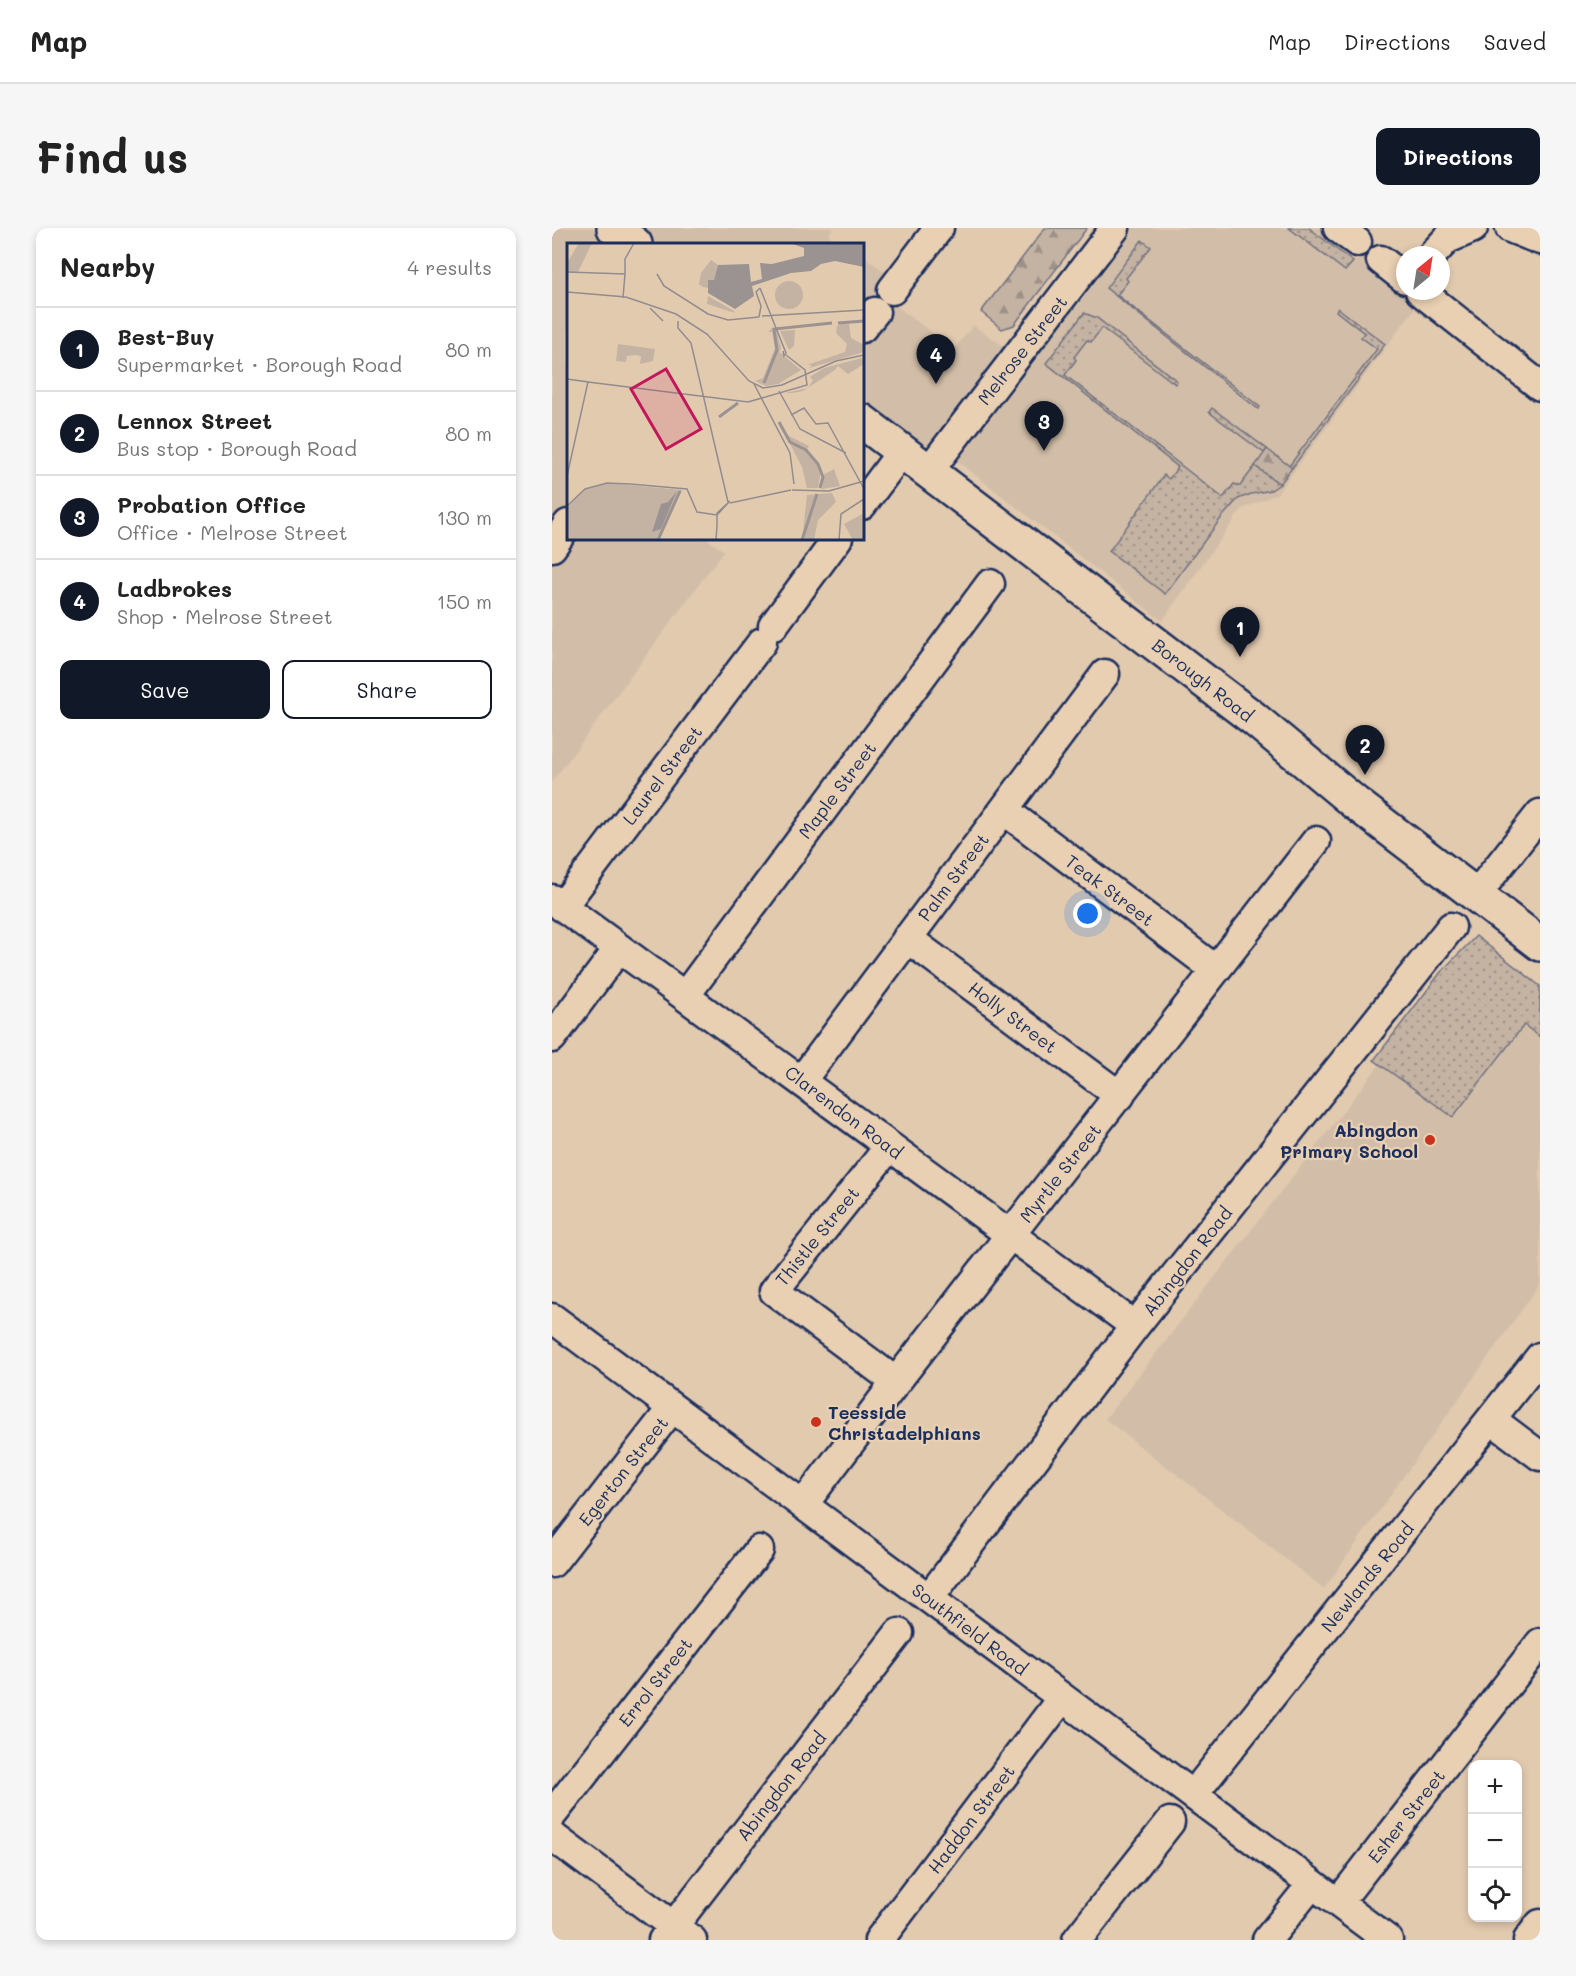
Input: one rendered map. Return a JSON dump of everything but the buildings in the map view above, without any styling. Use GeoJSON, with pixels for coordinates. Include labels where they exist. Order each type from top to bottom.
{"type":"FeatureCollection","features":[{"type":"Feature","properties":{"kind":"street"},"geometry":{"type":"LineString","coordinates":[[614,228],[635,243]]}},
{"type":"Feature","properties":{"kind":"street"},"geometry":{"type":"LineString","coordinates":[[892,290],[939,228]]}},
{"type":"Feature","properties":{"kind":"street","name":"Melrose Street"},"geometry":{"type":"LineString","coordinates":[[928,472],[1115,228]]}},
{"type":"Feature","properties":{"kind":"street"},"geometry":{"type":"LineString","coordinates":[[1440,246],[1447,239],[1473,228]]}},
{"type":"Feature","properties":{"kind":"street"},"geometry":{"type":"LineString","coordinates":[[1510,228],[1540,240]]}},
{"type":"Feature","properties":{"kind":"street"},"geometry":{"type":"LineString","coordinates":[[1381,260],[1396,272]]}},
{"type":"Feature","properties":{"kind":"street"},"geometry":{"type":"LineString","coordinates":[[1431,300],[1540,386]]}},
{"type":"Feature","properties":{"kind":"street","name":"Borough Road"},"geometry":{"type":"LineString","coordinates":[[864,422],[1243,711],[1354,802],[1540,944]]}},
{"type":"Feature","properties":{"kind":"street"},"geometry":{"type":"LineString","coordinates":[[864,502],[902,451]]}},
{"type":"Feature","properties":{"kind":"street"},"geometry":{"type":"LineString","coordinates":[[552,546],[567,525]]}},
{"type":"Feature","properties":{"kind":"street","name":"Laurel Street"},"geometry":{"type":"LineString","coordinates":[[557,903],[768,634],[837,540]]}},
{"type":"Feature","properties":{"kind":"street","name":"Maple Street"},"geometry":{"type":"LineString","coordinates":[[685,996],[990,584]]}},
{"type":"Feature","properties":{"kind":"street","name":"Palm Street"},"geometry":{"type":"LineString","coordinates":[[802,1080],[1105,674]]}},
{"type":"Feature","properties":{"kind":"street","name":"Teak Street"},"geometry":{"type":"LineString","coordinates":[[1004,810],[1216,970]]}},
{"type":"Feature","properties":{"kind":"street"},"geometry":{"type":"LineString","coordinates":[[1476,895],[1540,814]]}},
{"type":"Feature","properties":{"kind":"street","name":"Myrtle Street"},"geometry":{"type":"LineString","coordinates":[[803,1505],[1316,841]]}},
{"type":"Feature","properties":{"kind":"street","name":"Clarendon Road"},"geometry":{"type":"LineString","coordinates":[[557,903],[802,1080],[1135,1326]]}},
{"type":"Feature","properties":{"kind":"street","name":"Abingdon Road"},"geometry":{"type":"LineString","coordinates":[[928,1598],[1135,1326],[1451,927]]}},
{"type":"Feature","properties":{"kind":"street","name":"Holly Street"},"geometry":{"type":"LineString","coordinates":[[907,938],[1120,1096]]}},
{"type":"Feature","properties":{"kind":"street"},"geometry":{"type":"LineString","coordinates":[[552,1038],[619,948]]}},
{"type":"Feature","properties":{"kind":"street","name":"Thistle Street"},"geometry":{"type":"LineString","coordinates":[[889,1146],[774,1291],[896,1382]]}},
{"type":"Feature","properties":{"kind":"street","name":"Southfield Road"},"geometry":{"type":"LineString","coordinates":[[553,1321],[1388,1940]]}},
{"type":"Feature","properties":{"kind":"street","name":"Newlands Road"},"geometry":{"type":"LineString","coordinates":[[1193,1795],[1540,1357]]}},
{"type":"Feature","properties":{"kind":"street","name":"Egerton Street"},"geometry":{"type":"LineString","coordinates":[[552,1563],[672,1408]]}},
{"type":"Feature","properties":{"kind":"street"},"geometry":{"type":"LineString","coordinates":[[1492,1420],[1540,1456]]}},
{"type":"Feature","properties":{"kind":"street","name":"Errol Street"},"geometry":{"type":"LineString","coordinates":[[552,1815],[759,1550]]}},
{"type":"Feature","properties":{"kind":"street","name":"Abingdon Road"},"geometry":{"type":"LineString","coordinates":[[676,1935],[899,1633]]}},
{"type":"Feature","properties":{"kind":"street","name":"Esher Street"},"geometry":{"type":"LineString","coordinates":[[1338,1903],[1540,1643]]}},
{"type":"Feature","properties":{"kind":"street","name":"Haddon Street"},"geometry":{"type":"LineString","coordinates":[[879,1940],[1062,1698]]}},
{"type":"Feature","properties":{"kind":"street"},"geometry":{"type":"LineString","coordinates":[[1077,1940],[1170,1822]]}},
{"type":"Feature","properties":{"kind":"street"},"geometry":{"type":"LineString","coordinates":[[552,1836],[676,1935]]}},
{"type":"Feature","properties":{"kind":"street"},"geometry":{"type":"LineString","coordinates":[[1267,1940],[1311,1884]]}},
{"type":"Feature","properties":{"kind":"street"},"geometry":{"type":"LineString","coordinates":[[1527,1940],[1540,1924]]}},
{"type":"Feature","properties":{"kind":"shaded area"},"geometry":{"type":"Polygon","coordinates":[[[552,228],[833,228],[828,235],[840,243],[567,243],[567,540],[708,540],[724,551],[552,782],[552,228]]]}},
{"type":"Feature","properties":{"kind":"shaded area"},"geometry":{"type":"Polygon","coordinates":[[[1097,228],[1351,228],[1342,240],[1396,281],[1396,300],[1421,300],[1277,494],[1242,509],[1162,621],[938,446],[913,480],[864,441],[864,256],[886,273],[874,289],[954,349],[973,325],[1008,349],[1097,228]]]}},
{"type":"Feature","properties":{"kind":"shaded area","name":"Abingdon Primary School"},"geometry":{"type":"Polygon","coordinates":[[[1472,945],[1540,997],[1540,1284],[1324,1589],[1105,1419],[1472,945]]]}},
{"type":"Feature","properties":{"kind":"green space"},"geometry":{"type":"Polygon","coordinates":[[[1045,228],[1087,228],[1014,325],[1002,329],[981,312],[1045,228]]]}},
{"type":"Feature","properties":{"kind":"green space"},"geometry":{"type":"Polygon","coordinates":[[[1289,228],[1309,228],[1353,262],[1345,271],[1289,228]]]}},
{"type":"Feature","properties":{"kind":"green space"},"geometry":{"type":"Polygon","coordinates":[[[1142,240],[1151,247],[1126,278],[1128,281],[1117,295],[1260,407],[1258,409],[1106,288],[1142,240]]]}},
{"type":"Feature","properties":{"kind":"green space"},"geometry":{"type":"Polygon","coordinates":[[[1338,308],[1385,344],[1292,468],[1289,466],[1377,349],[1361,337],[1364,333],[1336,311],[1338,308]]]}},
{"type":"Feature","properties":{"kind":"green space"},"geometry":{"type":"Polygon","coordinates":[[[1084,313],[1097,318],[1177,381],[1175,384],[1102,328],[1091,342],[1087,340],[1074,357],[1076,360],[1065,375],[1223,498],[1234,484],[1240,486],[1255,466],[1280,484],[1271,490],[1238,499],[1165,594],[1109,551],[1164,475],[1169,479],[1178,467],[1046,363],[1084,313]]]}},
{"type":"Feature","properties":{"kind":"green space"},"geometry":{"type":"Polygon","coordinates":[[[1212,408],[1267,449],[1264,453],[1209,412],[1212,408]]]}},
{"type":"Feature","properties":{"kind":"green space"},"geometry":{"type":"Polygon","coordinates":[[[1267,449],[1292,468],[1280,484],[1255,466],[1267,449]]]}},
{"type":"Feature","properties":{"kind":"green space"},"geometry":{"type":"Polygon","coordinates":[[[1476,936],[1540,986],[1540,1037],[1524,1025],[1453,1117],[1374,1060],[1441,972],[1476,936]]]}},
{"type":"Feature","properties":{"kind":"place","name":"Ladbrokes"},"geometry":{"type":"Point","coordinates":[936,384]}},
{"type":"Feature","properties":{"kind":"place","name":"Probation Office"},"geometry":{"type":"Point","coordinates":[1044,451]}},
{"type":"Feature","properties":{"kind":"place","name":"Best-Buy"},"geometry":{"type":"Point","coordinates":[1240,657]}},
{"type":"Feature","properties":{"kind":"place","name":"Lennox Street"},"geometry":{"type":"Point","coordinates":[1365,775]}},
{"type":"Feature","properties":{"kind":"place","name":"Abingdon Primary School"},"geometry":{"type":"Point","coordinates":[1430,1140]}},
{"type":"Feature","properties":{"kind":"place","name":"Teesside Christadelphians"},"geometry":{"type":"Point","coordinates":[816,1422]}}]}
